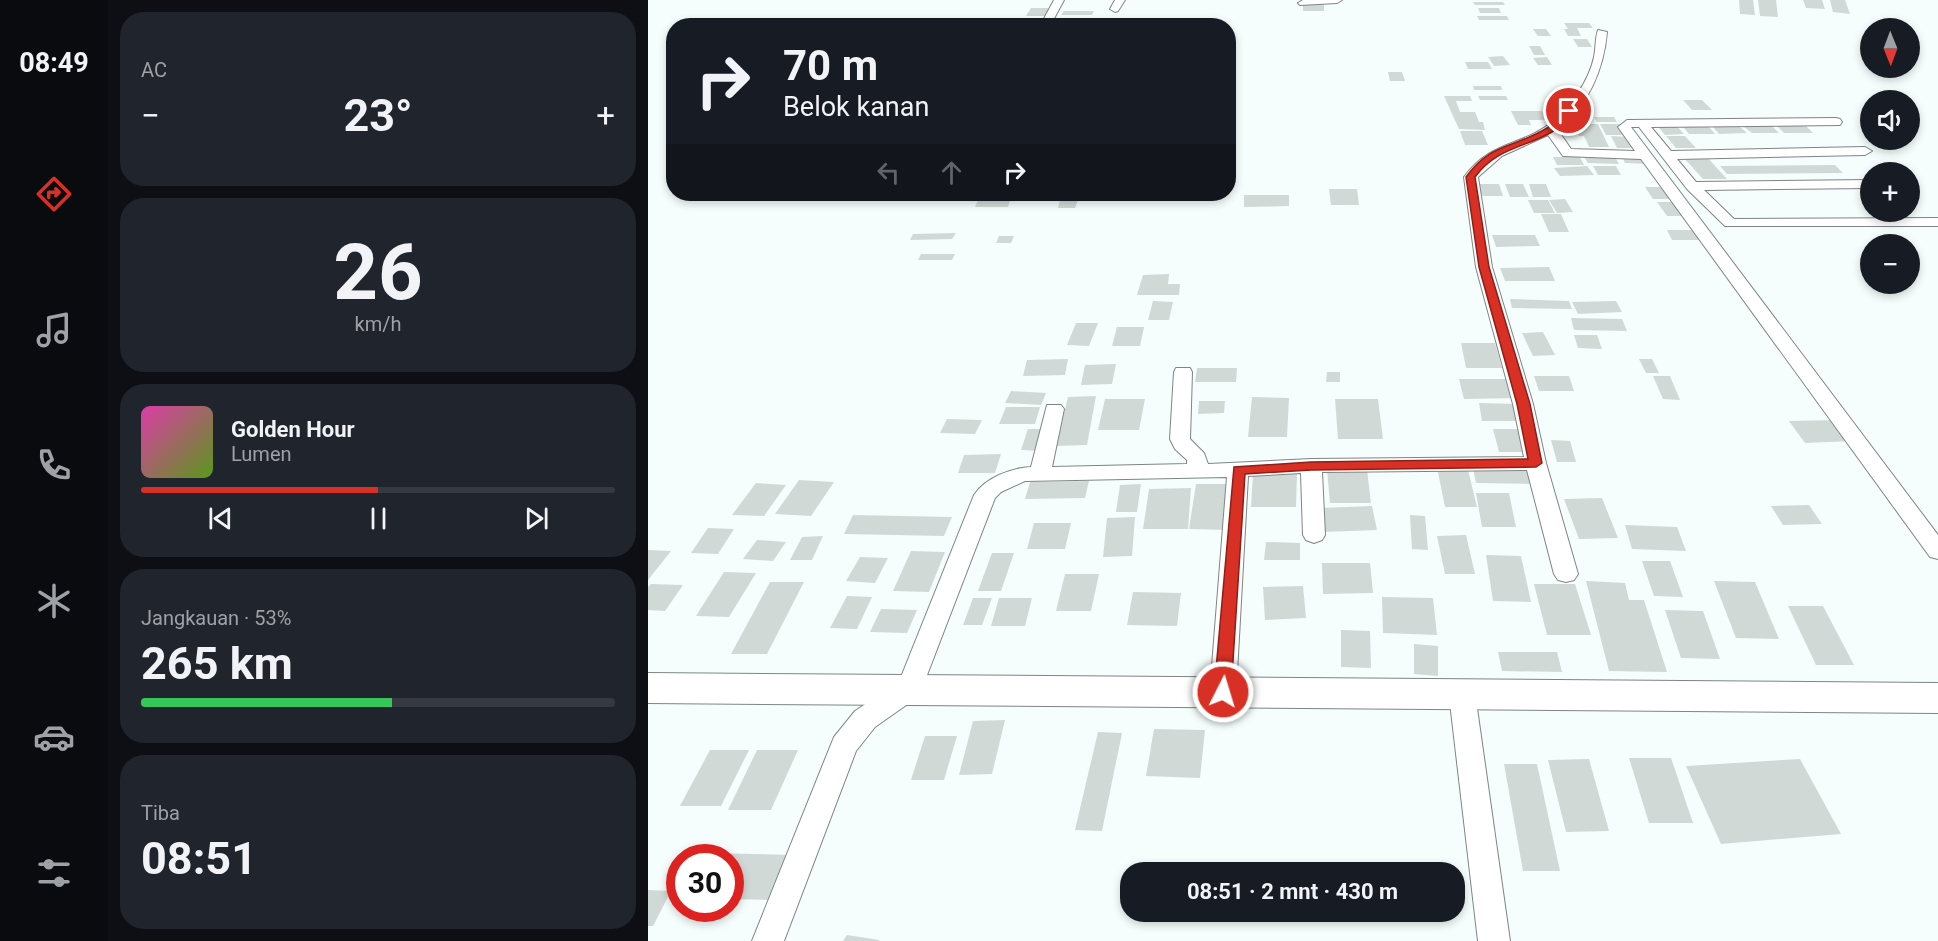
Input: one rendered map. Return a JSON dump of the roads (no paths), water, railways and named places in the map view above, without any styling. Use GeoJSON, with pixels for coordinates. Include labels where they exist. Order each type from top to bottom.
{"type":"FeatureCollection","features":[{"type":"Feature","properties":{"kind":"main road"},"geometry":{"type":"LineString","coordinates":[[648,688],[1938,698]]}},
{"type":"Feature","properties":{"kind":"street"},"geometry":{"type":"LineString","coordinates":[[1049,18],[1059,0]]}},
{"type":"Feature","properties":{"kind":"street"},"geometry":{"type":"LineString","coordinates":[[1303,3],[1337,0]]}},
{"type":"Feature","properties":{"kind":"street"},"geometry":{"type":"LineString","coordinates":[[1566,574],[1536,463],[1523,404],[1484,267],[1471,177],[1481,163],[1493,154],[1551,129],[1569,111],[1591,79],[1599,59],[1602,32]]}},
{"type":"Feature","properties":{"kind":"street"},"geometry":{"type":"LineString","coordinates":[[1836,122],[1642,123],[1627,124],[1624,127],[1938,551]]}},
{"type":"Feature","properties":{"kind":"street"},"geometry":{"type":"LineString","coordinates":[[1642,123],[1669,154],[1692,186],[1730,223],[1938,222]]}},
{"type":"Feature","properties":{"kind":"street"},"geometry":{"type":"LineString","coordinates":[[1551,129],[1568,153],[1645,155]]}},
{"type":"Feature","properties":{"kind":"street"},"geometry":{"type":"LineString","coordinates":[[1669,154],[1866,151]]}},
{"type":"Feature","properties":{"kind":"street"},"geometry":{"type":"LineString","coordinates":[[1692,186],[1860,183]]}},
{"type":"Feature","properties":{"kind":"street"},"geometry":{"type":"LineString","coordinates":[[1184,372],[1180,439],[1182,445],[1197,458],[1198,471]]}},
{"type":"Feature","properties":{"kind":"street"},"geometry":{"type":"LineString","coordinates":[[1040,474],[1054,409]]}},
{"type":"Feature","properties":{"kind":"street"},"geometry":{"type":"LineString","coordinates":[[768,941],[844,745],[866,719],[910,689],[986,495],[993,487],[1022,474],[1238,470],[1311,466],[1536,463]]}},
{"type":"Feature","properties":{"kind":"street"},"geometry":{"type":"LineString","coordinates":[[1311,466],[1314,536]]}},
{"type":"Feature","properties":{"kind":"street"},"geometry":{"type":"LineString","coordinates":[[1223,692],[1238,470]]}},
{"type":"Feature","properties":{"kind":"street"},"geometry":{"type":"LineString","coordinates":[[1462,694],[1494,941]]}}]}
